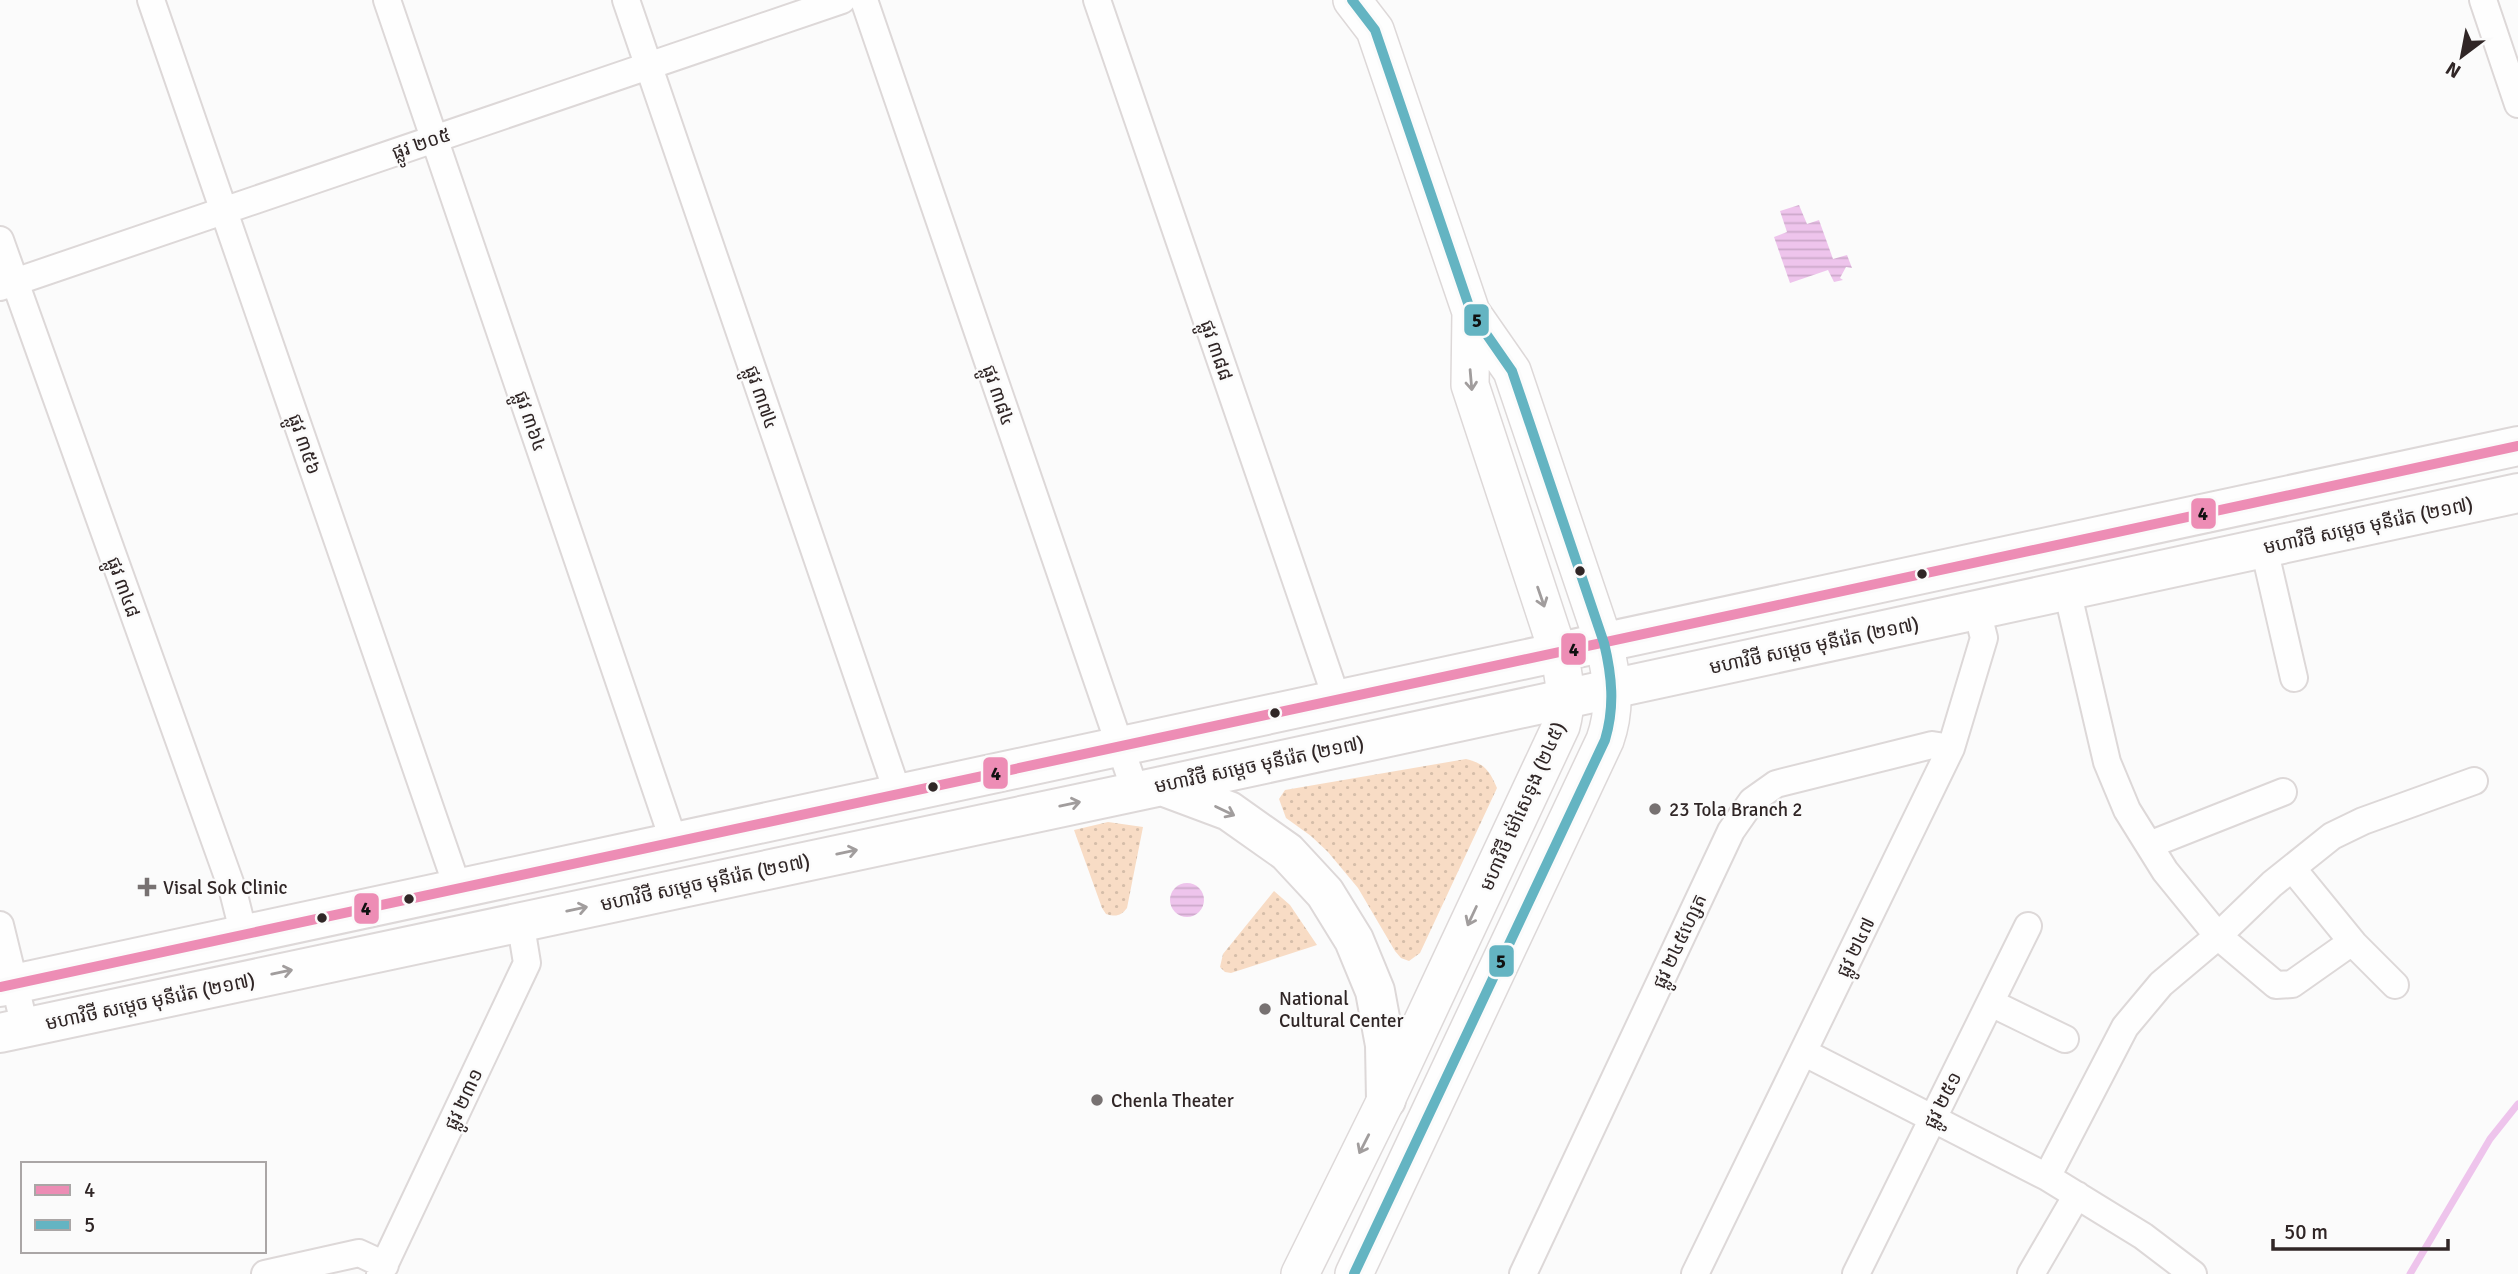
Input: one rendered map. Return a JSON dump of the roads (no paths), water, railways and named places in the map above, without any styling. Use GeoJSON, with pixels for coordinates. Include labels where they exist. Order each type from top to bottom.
{"type":"FeatureCollection","features":[{"type":"Feature","properties":{"kind":"main road","name":"មហាវិថី ម៉ៅសេទុង (២៤៥)"},"geometry":{"type":"LineString","coordinates":[[1352,0],[1375,15],[1471,312],[1512,371],[1605,643],[1613,687],[1612,722],[1605,740],[1354,1274]]}},
{"type":"Feature","properties":{"kind":"main road","name":"មហាវិថី ម៉ៅសេទុង (២៤៥)"},"geometry":{"type":"LineString","coordinates":[[1300,1274],[1386,1100],[1561,726],[1566,697],[1564,674],[1470,385],[1471,312]]}},
{"type":"Feature","properties":{"kind":"main road"},"geometry":{"type":"LineString","coordinates":[[8,986],[2518,446]]}},
{"type":"Feature","properties":{"kind":"main road","name":"មហាវិថី សម្តេច មុនីរ៉េត (២១៧)"},"geometry":{"type":"LineString","coordinates":[[13,1030],[2518,493]]}},
{"type":"Feature","properties":{"kind":"main road"},"geometry":{"type":"LineString","coordinates":[[1149,788],[1229,811],[1287,852],[1325,893],[1354,940],[1375,991],[1385,1045],[1386,1100]]}},
{"type":"Feature","properties":{"kind":"street","name":"ផ្លូវ ៣៥៦"},"geometry":{"type":"LineString","coordinates":[[151,0],[458,889]]}},
{"type":"Feature","properties":{"kind":"street","name":"ផ្លូវ ៣៦៤"},"geometry":{"type":"LineString","coordinates":[[387,0],[674,842]]}},
{"type":"Feature","properties":{"kind":"street","name":"ផ្លូវ ៣៧៤"},"geometry":{"type":"LineString","coordinates":[[626,0],[898,794]]}},
{"type":"Feature","properties":{"kind":"street","name":"ផ្លូវ ២០៥"},"geometry":{"type":"LineString","coordinates":[[7,285],[842,0]]}},
{"type":"Feature","properties":{"kind":"street","name":"ផ្លូវ ៣៨៤"},"geometry":{"type":"LineString","coordinates":[[864,0],[1120,746],[1149,788]]}},
{"type":"Feature","properties":{"kind":"street","name":"ផ្លូវ ៣៨៨"},"geometry":{"type":"LineString","coordinates":[[1097,0],[1337,700]]}},
{"type":"Feature","properties":{"kind":"street"},"geometry":{"type":"LineString","coordinates":[[2483,0],[2518,104]]}},
{"type":"Feature","properties":{"kind":"street","name":"ផ្លូវ ៣៤៨"},"geometry":{"type":"LineString","coordinates":[[0,240],[7,285],[233,891],[244,935]]}},
{"type":"Feature","properties":{"kind":"street"},"geometry":{"type":"LineString","coordinates":[[2263,548],[2294,678]]}},
{"type":"Feature","properties":{"kind":"street"},"geometry":{"type":"LineString","coordinates":[[2067,590],[2108,762],[2127,810],[2165,871],[2218,936],[2276,985],[2292,984],[2346,946],[2354,944]]}},
{"type":"Feature","properties":{"kind":"street","name":"ផ្លូវ ២៤៧"},"geometry":{"type":"LineString","coordinates":[[1695,1274],[1951,748],[1984,638],[1977,610]]}},
{"type":"Feature","properties":{"kind":"street","name":"ផ្លូវ ២៤៥ហ្សេត"},"geometry":{"type":"LineString","coordinates":[[1523,1274],[1731,831],[1752,801],[1776,784],[1932,745],[1951,748]]}},
{"type":"Feature","properties":{"kind":"street"},"geometry":{"type":"LineString","coordinates":[[2047,1177],[2125,1027],[2161,984],[2218,936],[2272,884],[2332,836],[2375,817],[2474,781]]}},
{"type":"Feature","properties":{"kind":"street"},"geometry":{"type":"LineString","coordinates":[[2149,845],[2283,792]]}},
{"type":"Feature","properties":{"kind":"street"},"geometry":{"type":"LineString","coordinates":[[2292,868],[2354,944],[2395,985]]}},
{"type":"Feature","properties":{"kind":"street","name":"ផ្លូវ ២៣១"},"geometry":{"type":"LineString","coordinates":[[382,1269],[527,963],[520,920]]}},
{"type":"Feature","properties":{"kind":"street"},"geometry":{"type":"LineString","coordinates":[[0,925],[13,1030]]}},
{"type":"Feature","properties":{"kind":"street","name":"ផ្លូវ ២៥១"},"geometry":{"type":"LineString","coordinates":[[1856,1274],[2028,926]]}},
{"type":"Feature","properties":{"kind":"street"},"geometry":{"type":"LineString","coordinates":[[1991,1003],[2065,1039]]}},
{"type":"Feature","properties":{"kind":"street"},"geometry":{"type":"LineString","coordinates":[[1803,1052],[2047,1177],[2143,1236],[2193,1274]]}},
{"type":"Feature","properties":{"kind":"street"},"geometry":{"type":"LineString","coordinates":[[2031,1274],[2077,1195]]}},
{"type":"Feature","properties":{"kind":"street"},"geometry":{"type":"LineString","coordinates":[[265,1274],[359,1253],[382,1269]]}},
{"type":"Feature","properties":{"kind":"waterway"},"geometry":{"type":"LineString","coordinates":[[2410,1274],[2490,1139],[2518,1104]]}},
{"type":"Feature","properties":{"kind":"place","name":"23 Tola Branch 2"},"geometry":{"type":"Point","coordinates":[1655,809]}},
{"type":"Feature","properties":{"kind":"place","name":"Visal Sok Clinic"},"geometry":{"type":"Point","coordinates":[147,887]}},
{"type":"Feature","properties":{"kind":"place","name":"National Cultural Center"},"geometry":{"type":"Point","coordinates":[1265,1009]}},
{"type":"Feature","properties":{"kind":"place","name":"Chenla Theater"},"geometry":{"type":"Point","coordinates":[1097,1100]}}]}
